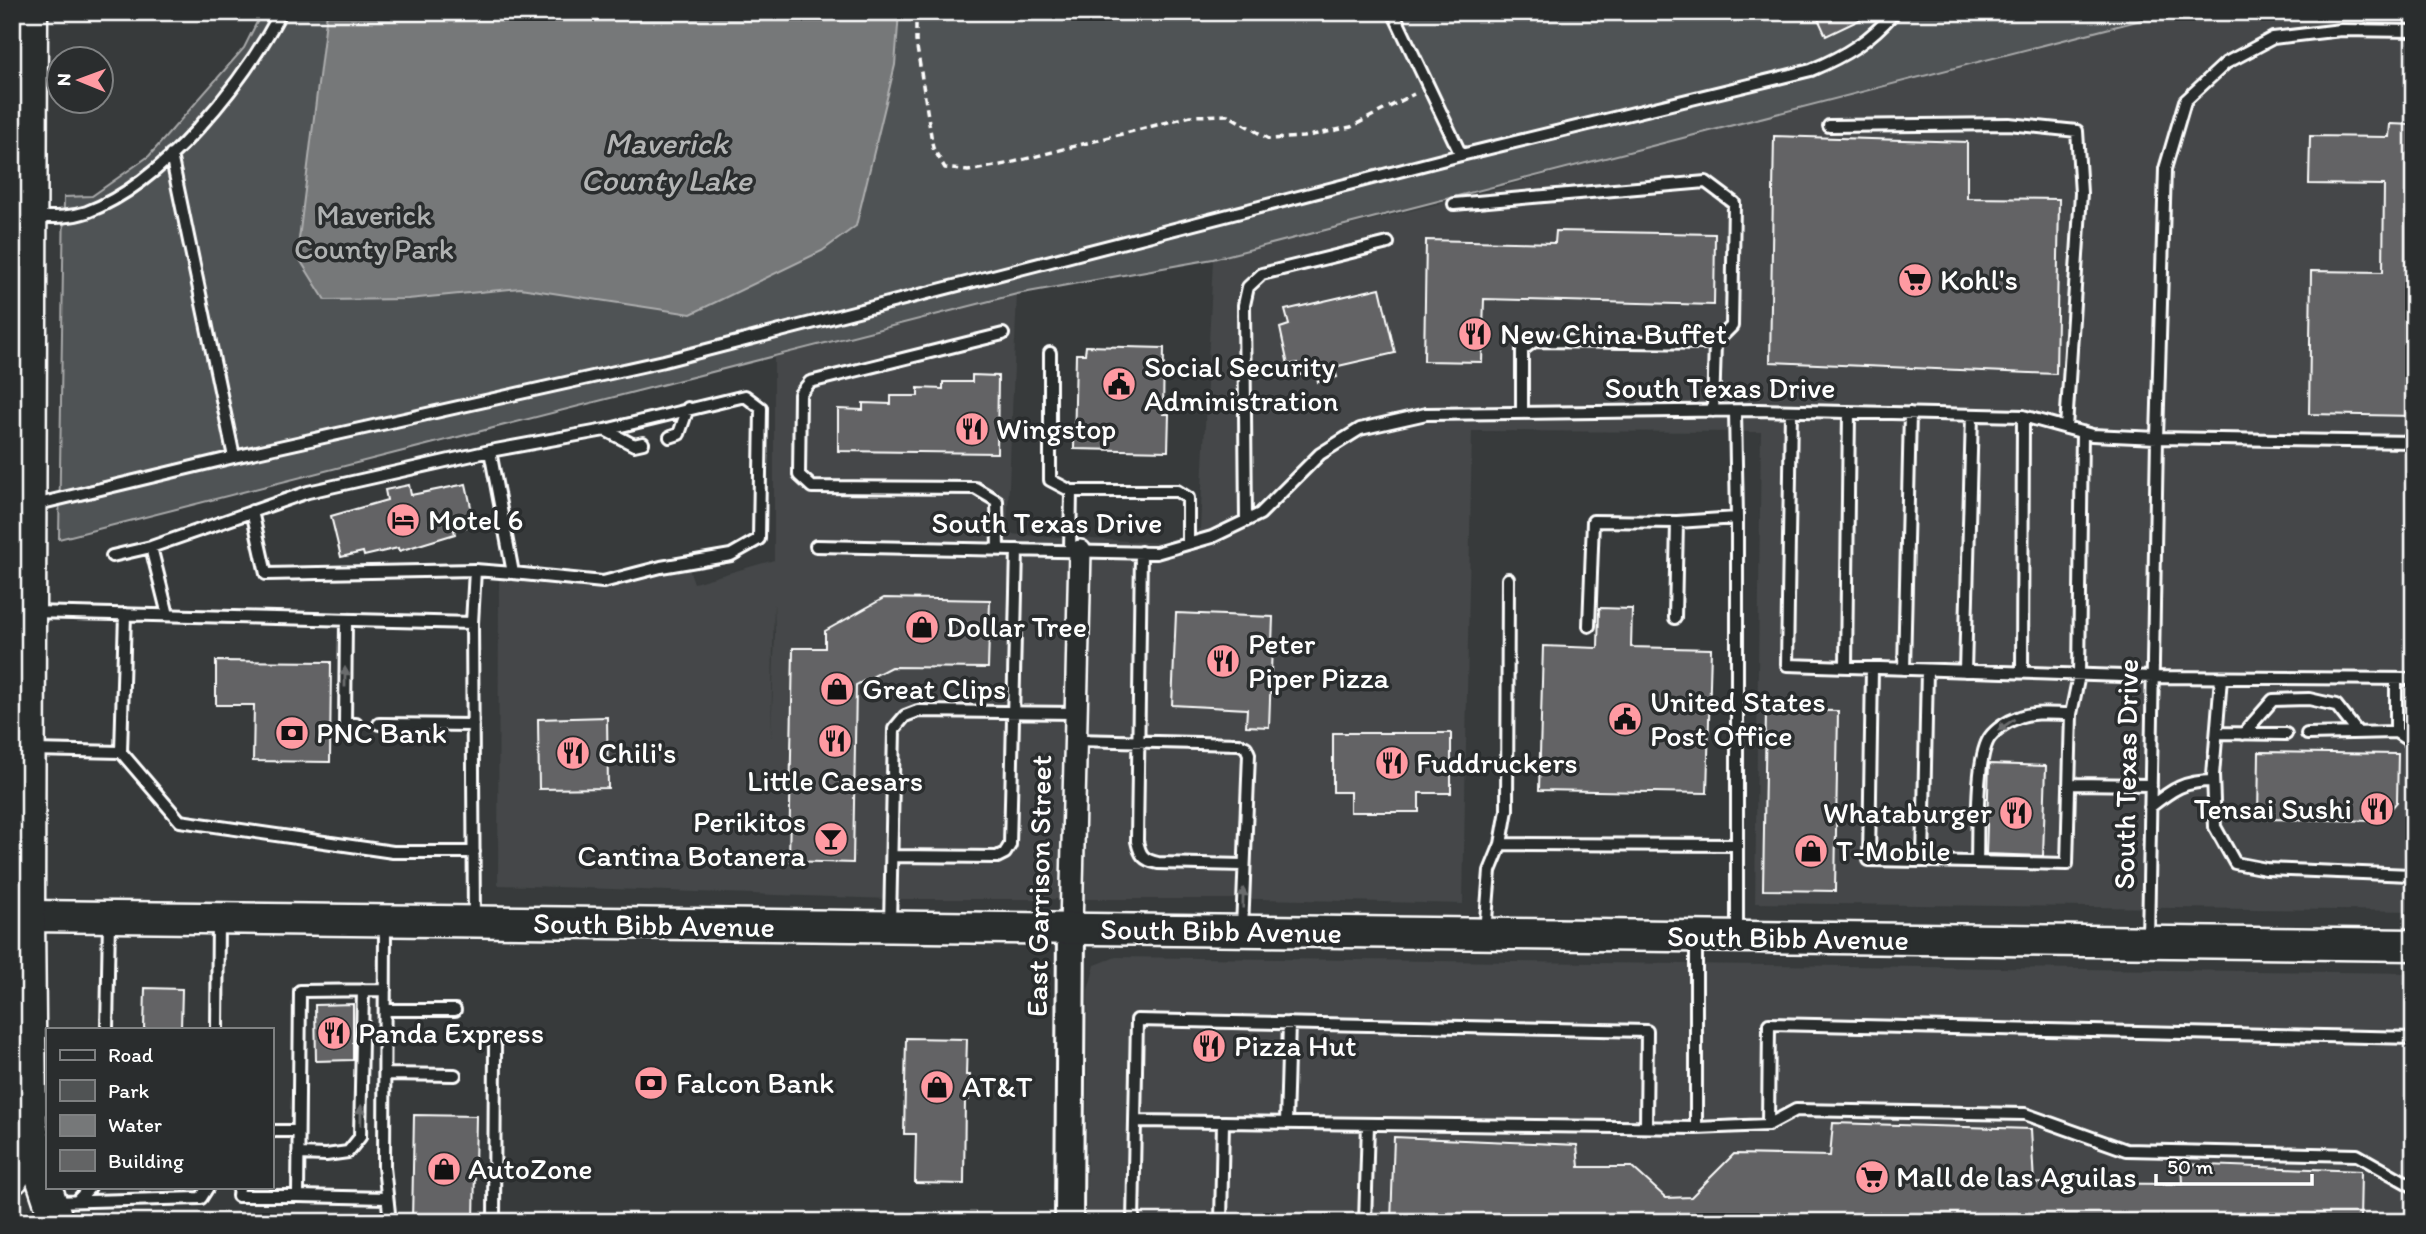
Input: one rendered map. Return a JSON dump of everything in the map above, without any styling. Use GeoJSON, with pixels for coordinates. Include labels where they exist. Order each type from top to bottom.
{"type":"FeatureCollection","features":[{"type":"Feature","properties":{"kind":"main road"},"geometry":{"type":"LineString","coordinates":[[31,12],[31,217],[21,506],[30,612],[25,677],[29,750],[20,918],[34,1079],[33,1128],[42,1177],[46,1184]]}},
{"type":"Feature","properties":{"kind":"main road","name":"South Bibb Avenue"},"geometry":{"type":"LineString","coordinates":[[20,918],[2414,945]]}},
{"type":"Feature","properties":{"kind":"main road"},"geometry":{"type":"LineString","coordinates":[[12,1178],[18,1154],[33,1128]]}},
{"type":"Feature","properties":{"kind":"main road"},"geometry":{"type":"LineString","coordinates":[[49,1188],[61,1208]]}},
{"type":"Feature","properties":{"kind":"street","name":"East Garrison Street"},"geometry":{"type":"LineString","coordinates":[[1069,1222],[1076,713],[1075,551]]}},
{"type":"Feature","properties":{"kind":"lane"},"geometry":{"type":"LineString","coordinates":[[31,217],[65,218],[94,209],[125,192],[172,155],[218,105],[255,58],[281,12]]}},
{"type":"Feature","properties":{"kind":"lane"},"geometry":{"type":"LineString","coordinates":[[1393,12],[1461,155]]}},
{"type":"Feature","properties":{"kind":"lane"},"geometry":{"type":"LineString","coordinates":[[21,506],[664,361],[1461,155],[1811,70],[1842,57],[1869,40],[1895,12]]}},
{"type":"Feature","properties":{"kind":"lane"},"geometry":{"type":"LineString","coordinates":[[2414,31],[2341,30],[2273,38],[2226,63],[2185,101],[2165,169],[2157,438],[2414,442]]}},
{"type":"Feature","properties":{"kind":"lane"},"geometry":{"type":"LineString","coordinates":[[1829,126],[2009,124],[2077,131],[2081,193],[2066,428]]}},
{"type":"Feature","properties":{"kind":"lane"},"geometry":{"type":"LineString","coordinates":[[172,155],[234,457]]}},
{"type":"Feature","properties":{"kind":"lane"},"geometry":{"type":"LineString","coordinates":[[1454,204],[1706,182],[1734,203],[1732,327],[1715,344],[1713,411]]}},
{"type":"Feature","properties":{"kind":"lane"},"geometry":{"type":"LineString","coordinates":[[1246,521],[1244,305],[1248,287],[1262,274],[1388,243]]}},
{"type":"Feature","properties":{"kind":"lane"},"geometry":{"type":"LineString","coordinates":[[998,549],[997,501],[975,488],[812,487],[799,475],[800,394],[810,382],[1003,334]]}},
{"type":"Feature","properties":{"kind":"lane"},"geometry":{"type":"LineString","coordinates":[[1522,413],[1522,351],[1534,341],[1715,344]]}},
{"type":"Feature","properties":{"kind":"lane"},"geometry":{"type":"LineString","coordinates":[[1050,354],[1050,480],[1071,491],[1177,491],[1188,498],[1188,544]]}},
{"type":"Feature","properties":{"kind":"lane"},"geometry":{"type":"LineString","coordinates":[[112,556],[151,547],[252,511],[308,492],[490,451],[605,430],[745,396],[761,408],[759,539],[731,555],[603,582],[475,570],[266,574],[252,511]]}},
{"type":"Feature","properties":{"kind":"lane"},"geometry":{"type":"LineString","coordinates":[[670,437],[678,434],[688,408]]}},
{"type":"Feature","properties":{"kind":"lane"},"geometry":{"type":"LineString","coordinates":[[1734,411],[1737,518],[1737,937]]}},
{"type":"Feature","properties":{"kind":"lane"},"geometry":{"type":"LineString","coordinates":[[1791,411],[1787,666],[2153,677],[2414,679]]}},
{"type":"Feature","properties":{"kind":"lane","name":"South Texas Drive"},"geometry":{"type":"LineString","coordinates":[[817,546],[1156,553],[1212,537],[1260,514],[1320,454],[1360,429],[1426,414],[1791,411],[2023,416],[2092,435],[2157,438],[2148,943]]}},
{"type":"Feature","properties":{"kind":"lane"},"geometry":{"type":"LineString","coordinates":[[1846,667],[1849,412]]}},
{"type":"Feature","properties":{"kind":"lane"},"geometry":{"type":"LineString","coordinates":[[1904,669],[1910,413]]}},
{"type":"Feature","properties":{"kind":"lane"},"geometry":{"type":"LineString","coordinates":[[1965,671],[1972,415]]}},
{"type":"Feature","properties":{"kind":"lane"},"geometry":{"type":"LineString","coordinates":[[2022,673],[2023,416]]}},
{"type":"Feature","properties":{"kind":"lane"},"geometry":{"type":"LineString","coordinates":[[605,430],[634,445],[643,443]]}},
{"type":"Feature","properties":{"kind":"lane"},"geometry":{"type":"LineString","coordinates":[[1872,668],[1869,860],[2067,864],[2071,714],[2079,675],[2082,432]]}},
{"type":"Feature","properties":{"kind":"lane"},"geometry":{"type":"LineString","coordinates":[[490,451],[513,573]]}},
{"type":"Feature","properties":{"kind":"lane"},"geometry":{"type":"LineString","coordinates":[[1071,491],[1075,551]]}},
{"type":"Feature","properties":{"kind":"lane"},"geometry":{"type":"LineString","coordinates":[[1589,626],[1593,521],[1677,522],[1737,518]]}},
{"type":"Feature","properties":{"kind":"lane"},"geometry":{"type":"LineString","coordinates":[[1675,618],[1677,522]]}},
{"type":"Feature","properties":{"kind":"lane"},"geometry":{"type":"LineString","coordinates":[[151,547],[168,615]]}},
{"type":"Feature","properties":{"kind":"lane"},"geometry":{"type":"LineString","coordinates":[[892,856],[998,857],[1005,853],[1010,845],[1017,550]]}},
{"type":"Feature","properties":{"kind":"lane"},"geometry":{"type":"LineString","coordinates":[[1141,552],[1137,741],[1139,854],[1158,863],[1244,865]]}},
{"type":"Feature","properties":{"kind":"lane"},"geometry":{"type":"LineString","coordinates":[[474,922],[472,623],[475,570]]}},
{"type":"Feature","properties":{"kind":"lane"},"geometry":{"type":"LineString","coordinates":[[1485,934],[1490,871],[1501,844],[1507,810],[1508,579]]}},
{"type":"Feature","properties":{"kind":"lane"},"geometry":{"type":"LineString","coordinates":[[30,612],[472,623]]}},
{"type":"Feature","properties":{"kind":"lane"},"geometry":{"type":"LineString","coordinates":[[125,614],[121,752],[180,821],[393,852],[474,852]]}},
{"type":"Feature","properties":{"kind":"lane"},"geometry":{"type":"LineString","coordinates":[[346,620],[345,724],[356,724]]}},
{"type":"Feature","properties":{"kind":"lane"},"geometry":{"type":"LineString","coordinates":[[1923,861],[1927,670]]}},
{"type":"Feature","properties":{"kind":"lane"},"geometry":{"type":"LineString","coordinates":[[2221,678],[2213,781],[2215,827],[2235,863],[2266,869],[2410,875],[2414,866]]}},
{"type":"Feature","properties":{"kind":"lane"},"geometry":{"type":"LineString","coordinates":[[2396,679],[2396,732]]}},
{"type":"Feature","properties":{"kind":"lane"},"geometry":{"type":"LineString","coordinates":[[2243,734],[2273,700],[2309,699],[2336,705],[2358,733]]}},
{"type":"Feature","properties":{"kind":"lane"},"geometry":{"type":"LineString","coordinates":[[890,928],[894,729],[905,716],[918,711],[1076,713]]}},
{"type":"Feature","properties":{"kind":"lane"},"geometry":{"type":"LineString","coordinates":[[1978,862],[1980,778],[1989,738],[2019,716],[2042,713],[2071,714]]}},
{"type":"Feature","properties":{"kind":"lane"},"geometry":{"type":"LineString","coordinates":[[379,724],[473,725]]}},
{"type":"Feature","properties":{"kind":"lane"},"geometry":{"type":"LineString","coordinates":[[2307,734],[2396,732],[2414,744]]}},
{"type":"Feature","properties":{"kind":"lane"},"geometry":{"type":"LineString","coordinates":[[2217,733],[2286,734]]}},
{"type":"Feature","properties":{"kind":"lane"},"geometry":{"type":"LineString","coordinates":[[1075,740],[1239,744],[1246,747],[1249,754],[1242,931]]}},
{"type":"Feature","properties":{"kind":"lane"},"geometry":{"type":"LineString","coordinates":[[29,750],[121,752]]}},
{"type":"Feature","properties":{"kind":"lane"},"geometry":{"type":"LineString","coordinates":[[2150,807],[2168,793],[2192,781],[2213,781]]}},
{"type":"Feature","properties":{"kind":"lane"},"geometry":{"type":"LineString","coordinates":[[2070,784],[2151,785]]}},
{"type":"Feature","properties":{"kind":"lane"},"geometry":{"type":"LineString","coordinates":[[1501,844],[1736,845]]}},
{"type":"Feature","properties":{"kind":"lane"},"geometry":{"type":"LineString","coordinates":[[107,1028],[108,917]]}},
{"type":"Feature","properties":{"kind":"lane"},"geometry":{"type":"LineString","coordinates":[[217,1028],[218,919]]}},
{"type":"Feature","properties":{"kind":"lane"},"geometry":{"type":"LineString","coordinates":[[385,921],[384,1167],[390,1222]]}},
{"type":"Feature","properties":{"kind":"lane"},"geometry":{"type":"LineString","coordinates":[[1696,937],[1696,1128]]}},
{"type":"Feature","properties":{"kind":"lane"},"geometry":{"type":"LineString","coordinates":[[298,1154],[326,1155],[348,1152],[360,1138],[363,990]]}},
{"type":"Feature","properties":{"kind":"lane"},"geometry":{"type":"LineString","coordinates":[[298,1196],[300,991],[385,990]]}},
{"type":"Feature","properties":{"kind":"lane"},"geometry":{"type":"LineString","coordinates":[[385,1010],[455,1010]]}},
{"type":"Feature","properties":{"kind":"lane"},"geometry":{"type":"LineString","coordinates":[[1133,1222],[1136,1020],[1647,1031],[1646,1127]]}},
{"type":"Feature","properties":{"kind":"lane"},"geometry":{"type":"LineString","coordinates":[[1286,1123],[1289,1023]]}},
{"type":"Feature","properties":{"kind":"lane"},"geometry":{"type":"LineString","coordinates":[[1768,1125],[1769,1024],[2414,1038]]}},
{"type":"Feature","properties":{"kind":"lane"},"geometry":{"type":"LineString","coordinates":[[494,1222],[495,1046]]}},
{"type":"Feature","properties":{"kind":"lane"},"geometry":{"type":"LineString","coordinates":[[384,1074],[455,1075]]}},
{"type":"Feature","properties":{"kind":"lane"},"geometry":{"type":"LineString","coordinates":[[1135,1121],[1696,1128],[1768,1125],[1796,1110],[2025,1114],[2126,1150],[2357,1155],[2414,1187]]}},
{"type":"Feature","properties":{"kind":"lane"},"geometry":{"type":"LineString","coordinates":[[1221,1222],[1223,1122]]}},
{"type":"Feature","properties":{"kind":"lane"},"geometry":{"type":"LineString","coordinates":[[1365,1222],[1368,1124]]}},
{"type":"Feature","properties":{"kind":"lane"},"geometry":{"type":"LineString","coordinates":[[273,1131],[298,1131]]}},
{"type":"Feature","properties":{"kind":"lane"},"geometry":{"type":"LineString","coordinates":[[61,1208],[89,1188]]}},
{"type":"Feature","properties":{"kind":"lane"},"geometry":{"type":"LineString","coordinates":[[61,1208],[201,1198],[207,1188]]}},
{"type":"Feature","properties":{"kind":"lane"},"geometry":{"type":"LineString","coordinates":[[239,1188],[238,1196],[387,1198]]}},
{"type":"Feature","properties":{"kind":"path"},"geometry":{"type":"LineString","coordinates":[[916,12],[916,41],[933,148],[945,167],[968,171],[1006,164],[1191,116],[1228,115],[1269,139],[1304,137],[1350,127],[1415,96]]}},
{"type":"Feature","properties":{"kind":"shaded area"},"geometry":{"type":"Polygon","coordinates":[[[2129,12],[2414,12],[2414,911],[1755,903],[1761,432],[1472,431],[1463,904],[1259,899],[889,899],[498,885],[499,577],[618,579],[688,566],[694,583],[774,560],[774,357],[1017,294],[1007,534],[1161,543],[1200,529],[1213,259],[1470,196],[2129,12]],[[774,603],[771,737],[775,632],[774,603]]]}},
{"type":"Feature","properties":{"kind":"shaded area"},"geometry":{"type":"Polygon","coordinates":[[[1116,957],[2414,973],[2414,1222],[1086,1222],[1088,990],[1095,965],[1116,957]]]}},
{"type":"Feature","properties":{"kind":"green space","name":"Maverick County Park"},"geometry":{"type":"Polygon","coordinates":[[[262,12],[2172,12],[1213,259],[1017,294],[59,539],[64,197],[92,196],[149,156],[244,48],[262,12]]]}},
{"type":"Feature","properties":{"kind":"water","name":"Maverick County Lake"},"geometry":{"type":"Polygon","coordinates":[[[327,12],[899,12],[895,65],[856,226],[822,251],[691,314],[520,288],[408,299],[325,300],[297,255],[327,12]]]}},
{"type":"Feature","properties":{"kind":"building"},"geometry":{"type":"Polygon","coordinates":[[[1815,12],[1876,12],[1826,36],[1815,12]]]}},
{"type":"Feature","properties":{"kind":"building"},"geometry":{"type":"Polygon","coordinates":[[[2390,124],[2414,125],[2414,416],[2309,414],[2311,271],[2383,272],[2384,185],[2309,184],[2310,136],[2389,137],[2390,124]]]}},
{"type":"Feature","properties":{"kind":"building","name":"Kohl's"},"geometry":{"type":"Polygon","coordinates":[[[1774,136],[1967,142],[1967,198],[2059,199],[2056,374],[1770,362],[1774,136]]]}},
{"type":"Feature","properties":{"kind":"building"},"geometry":{"type":"Polygon","coordinates":[[[1556,231],[1715,234],[1714,305],[1484,299],[1482,362],[1424,361],[1426,240],[1555,243],[1556,231]]]}},
{"type":"Feature","properties":{"kind":"building"},"geometry":{"type":"Polygon","coordinates":[[[1380,288],[1395,353],[1334,367],[1337,377],[1318,382],[1316,372],[1300,375],[1297,363],[1288,365],[1280,328],[1289,325],[1285,310],[1380,288]]]}},
{"type":"Feature","properties":{"kind":"building","name":"Social Security Administration"},"geometry":{"type":"Polygon","coordinates":[[[1086,346],[1164,348],[1163,414],[1169,414],[1168,451],[1074,449],[1076,354],[1085,354],[1086,346]]]}},
{"type":"Feature","properties":{"kind":"building"},"geometry":{"type":"Polygon","coordinates":[[[972,375],[998,376],[997,453],[838,451],[838,409],[863,410],[863,403],[891,404],[891,396],[918,396],[918,388],[943,389],[943,382],[972,382],[972,375]]]}},
{"type":"Feature","properties":{"kind":"building","name":"Motel 6"},"geometry":{"type":"Polygon","coordinates":[[[466,484],[475,525],[399,551],[398,548],[364,556],[363,552],[341,557],[331,516],[387,500],[385,490],[409,485],[411,495],[466,484]]]}},
{"type":"Feature","properties":{"kind":"building"},"geometry":{"type":"Polygon","coordinates":[[[884,598],[990,600],[988,668],[891,667],[856,685],[853,863],[789,861],[793,648],[825,648],[825,631],[884,598]]]}},
{"type":"Feature","properties":{"kind":"building","name":"United States Post Office"},"geometry":{"type":"Polygon","coordinates":[[[1599,608],[1632,609],[1631,647],[1711,649],[1707,793],[1539,790],[1543,646],[1598,648],[1599,608]]]}},
{"type":"Feature","properties":{"kind":"building","name":"Peter Piper Pizza"},"geometry":{"type":"Polygon","coordinates":[[[1176,613],[1273,617],[1269,727],[1246,726],[1247,709],[1172,705],[1176,613]]]}},
{"type":"Feature","properties":{"kind":"building","name":"PNC Bank"},"geometry":{"type":"Polygon","coordinates":[[[216,661],[331,662],[330,762],[253,761],[254,705],[216,705],[216,661]]]}},
{"type":"Feature","properties":{"kind":"building"},"geometry":{"type":"Polygon","coordinates":[[[1766,710],[1838,711],[1835,891],[1763,890],[1766,710]]]}},
{"type":"Feature","properties":{"kind":"building","name":"Chili's"},"geometry":{"type":"Polygon","coordinates":[[[607,717],[608,788],[539,789],[538,719],[607,717]]]}},
{"type":"Feature","properties":{"kind":"building","name":"Fuddruckers"},"geometry":{"type":"Polygon","coordinates":[[[1333,733],[1451,733],[1451,793],[1419,793],[1419,812],[1350,812],[1350,792],[1333,792],[1333,733]]]}},
{"type":"Feature","properties":{"kind":"building"},"geometry":{"type":"Polygon","coordinates":[[[2259,752],[2398,754],[2397,802],[2381,821],[2258,819],[2259,752]]]}},
{"type":"Feature","properties":{"kind":"building","name":"Whataburger"},"geometry":{"type":"Polygon","coordinates":[[[1989,764],[2046,766],[2043,856],[1986,854],[1989,764]]]}},
{"type":"Feature","properties":{"kind":"building"},"geometry":{"type":"Polygon","coordinates":[[[145,988],[182,989],[181,1028],[144,1028],[145,988]]]}},
{"type":"Feature","properties":{"kind":"building","name":"Panda Express"},"geometry":{"type":"Polygon","coordinates":[[[353,1004],[353,1060],[316,1061],[315,1005],[353,1004]]]}},
{"type":"Feature","properties":{"kind":"building","name":"AT&T"},"geometry":{"type":"Polygon","coordinates":[[[906,1038],[967,1039],[966,1075],[970,1075],[969,1100],[965,1100],[964,1184],[915,1183],[916,1134],[904,1134],[906,1038]]]}},
{"type":"Feature","properties":{"kind":"building","name":"AutoZone"},"geometry":{"type":"Polygon","coordinates":[[[414,1115],[476,1116],[474,1222],[412,1222],[414,1115]]]}},
{"type":"Feature","properties":{"kind":"building","name":"Mall de las Aguilas"},"geometry":{"type":"Polygon","coordinates":[[[1833,1123],[2031,1129],[2034,1183],[2183,1184],[2182,1164],[2361,1171],[2360,1222],[1391,1222],[1394,1137],[1577,1145],[1579,1167],[1632,1167],[1666,1198],[1691,1197],[1734,1154],[1830,1156],[1833,1123]]]}},
{"type":"Feature","properties":{"kind":"place","name":"Kohl's"},"geometry":{"type":"Point","coordinates":[1915,280]}},
{"type":"Feature","properties":{"kind":"place","name":"New China Buffet"},"geometry":{"type":"Point","coordinates":[1475,334]}},
{"type":"Feature","properties":{"kind":"place","name":"Social Security Administration"},"geometry":{"type":"Point","coordinates":[1119,384]}},
{"type":"Feature","properties":{"kind":"place","name":"Wingstop"},"geometry":{"type":"Point","coordinates":[972,429]}},
{"type":"Feature","properties":{"kind":"place","name":"Motel 6"},"geometry":{"type":"Point","coordinates":[403,520]}},
{"type":"Feature","properties":{"kind":"place","name":"Dollar Tree"},"geometry":{"type":"Point","coordinates":[922,627]}},
{"type":"Feature","properties":{"kind":"place","name":"Peter Piper Pizza"},"geometry":{"type":"Point","coordinates":[1223,661]}},
{"type":"Feature","properties":{"kind":"place","name":"Great Clips"},"geometry":{"type":"Point","coordinates":[837,689]}},
{"type":"Feature","properties":{"kind":"place","name":"United States Post Office"},"geometry":{"type":"Point","coordinates":[1625,719]}},
{"type":"Feature","properties":{"kind":"place","name":"PNC Bank"},"geometry":{"type":"Point","coordinates":[292,733]}},
{"type":"Feature","properties":{"kind":"place","name":"Little Caesars"},"geometry":{"type":"Point","coordinates":[835,741]}},
{"type":"Feature","properties":{"kind":"place","name":"Chili's"},"geometry":{"type":"Point","coordinates":[573,753]}},
{"type":"Feature","properties":{"kind":"place","name":"Fuddruckers"},"geometry":{"type":"Point","coordinates":[1392,763]}},
{"type":"Feature","properties":{"kind":"place","name":"Tensai Sushi"},"geometry":{"type":"Point","coordinates":[2377,809]}},
{"type":"Feature","properties":{"kind":"place","name":"Whataburger"},"geometry":{"type":"Point","coordinates":[2016,813]}},
{"type":"Feature","properties":{"kind":"place","name":"Perikitos Cantina Botanera"},"geometry":{"type":"Point","coordinates":[831,839]}},
{"type":"Feature","properties":{"kind":"place","name":"T-Mobile"},"geometry":{"type":"Point","coordinates":[1811,851]}},
{"type":"Feature","properties":{"kind":"place","name":"Panda Express"},"geometry":{"type":"Point","coordinates":[334,1033]}},
{"type":"Feature","properties":{"kind":"place","name":"Pizza Hut"},"geometry":{"type":"Point","coordinates":[1209,1046]}},
{"type":"Feature","properties":{"kind":"place","name":"Falcon Bank"},"geometry":{"type":"Point","coordinates":[651,1083]}},
{"type":"Feature","properties":{"kind":"place","name":"AT&T"},"geometry":{"type":"Point","coordinates":[937,1087]}},
{"type":"Feature","properties":{"kind":"place","name":"AutoZone"},"geometry":{"type":"Point","coordinates":[444,1169]}},
{"type":"Feature","properties":{"kind":"place","name":"Mall de las Aguilas"},"geometry":{"type":"Point","coordinates":[1872,1177]}}]}
